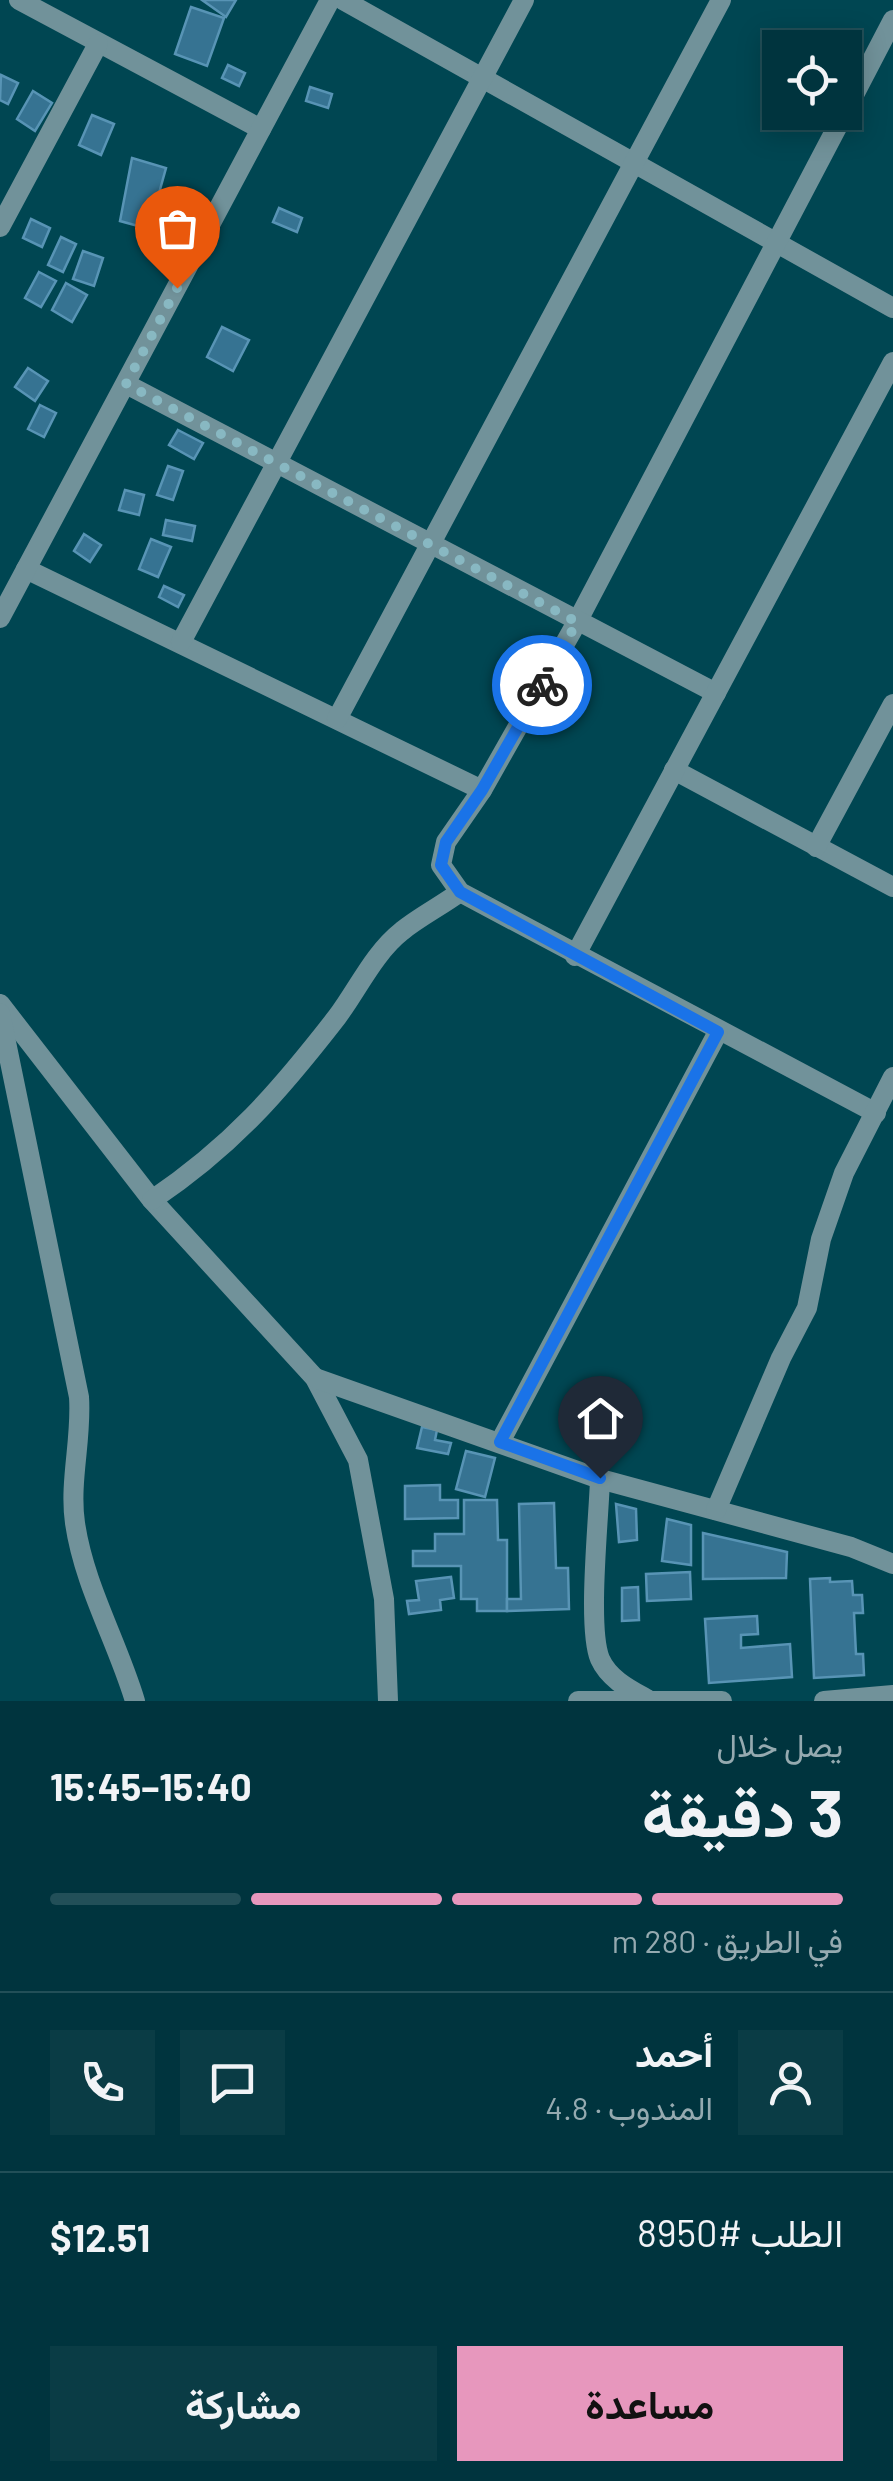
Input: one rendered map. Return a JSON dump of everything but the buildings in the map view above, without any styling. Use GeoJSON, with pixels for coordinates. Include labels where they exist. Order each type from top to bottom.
{"type":"FeatureCollection","features":[{"type":"Feature","properties":{"kind":"street"},"geometry":{"type":"LineString","coordinates":[[19,0],[262,129]]}},
{"type":"Feature","properties":{"kind":"street"},"geometry":{"type":"LineString","coordinates":[[0,618],[330,0]]}},
{"type":"Feature","properties":{"kind":"street"},"geometry":{"type":"LineString","coordinates":[[342,0],[893,308]]}},
{"type":"Feature","properties":{"kind":"street"},"geometry":{"type":"LineString","coordinates":[[181,642],[524,0]]}},
{"type":"Feature","properties":{"kind":"street"},"geometry":{"type":"LineString","coordinates":[[337,719],[722,0]]}},
{"type":"Feature","properties":{"kind":"street"},"geometry":{"type":"LineString","coordinates":[[862,79],[893,20]]}},
{"type":"Feature","properties":{"kind":"street"},"geometry":{"type":"LineString","coordinates":[[0,227],[98,44]]}},
{"type":"Feature","properties":{"kind":"street"},"geometry":{"type":"LineString","coordinates":[[836,130],[577,622],[442,854],[445,875],[460,892],[876,1113]]}},
{"type":"Feature","properties":{"kind":"street"},"geometry":{"type":"LineString","coordinates":[[575,956],[890,374]]}},
{"type":"Feature","properties":{"kind":"street"},"geometry":{"type":"LineString","coordinates":[[126,384],[716,693]]}},
{"type":"Feature","properties":{"kind":"street"},"geometry":{"type":"LineString","coordinates":[[26,569],[482,790]]}},
{"type":"Feature","properties":{"kind":"street"},"geometry":{"type":"LineString","coordinates":[[816,847],[893,704]]}},
{"type":"Feature","properties":{"kind":"street"},"geometry":{"type":"LineString","coordinates":[[674,770],[893,887]]}},
{"type":"Feature","properties":{"kind":"street"},"geometry":{"type":"LineString","coordinates":[[152,1200],[206,1164],[253,1119],[344,1008],[378,955],[402,930],[460,892]]}},
{"type":"Feature","properties":{"kind":"street"},"geometry":{"type":"LineString","coordinates":[[0,1004],[152,1200],[315,1378],[358,1460],[384,1599],[388,1701]]}},
{"type":"Feature","properties":{"kind":"street"},"geometry":{"type":"LineString","coordinates":[[0,1013],[79,1397],[81,1427],[74,1518],[80,1550],[135,1701]]}},
{"type":"Feature","properties":{"kind":"street"},"geometry":{"type":"LineString","coordinates":[[500,1442],[718,1032]]}},
{"type":"Feature","properties":{"kind":"street"},"geometry":{"type":"LineString","coordinates":[[716,1510],[781,1358],[807,1308],[832,1204],[893,1077]]}},
{"type":"Feature","properties":{"kind":"street"},"geometry":{"type":"LineString","coordinates":[[315,1378],[600,1478],[851,1547],[893,1564]]}},
{"type":"Feature","properties":{"kind":"street"},"geometry":{"type":"LineString","coordinates":[[600,1478],[595,1632],[600,1659],[617,1682],[647,1700]]}},
{"type":"Feature","properties":{"kind":"street"},"geometry":{"type":"LineString","coordinates":[[824,1701],[887,1698]]}},
{"type":"Feature","properties":{"kind":"street"},"geometry":{"type":"LineString","coordinates":[[578,1701],[722,1701]]}},
{"type":"Feature","properties":{"kind":"way so far"},"geometry":{"type":"LineString","coordinates":[[177,288],[126,384],[577,622],[542,685]]}},
{"type":"Feature","properties":{"kind":"route"},"geometry":{"type":"LineString","coordinates":[[542,685],[482,790],[446,842],[441,865],[445,875],[460,892],[718,1032],[500,1442],[600,1478]]}}]}
